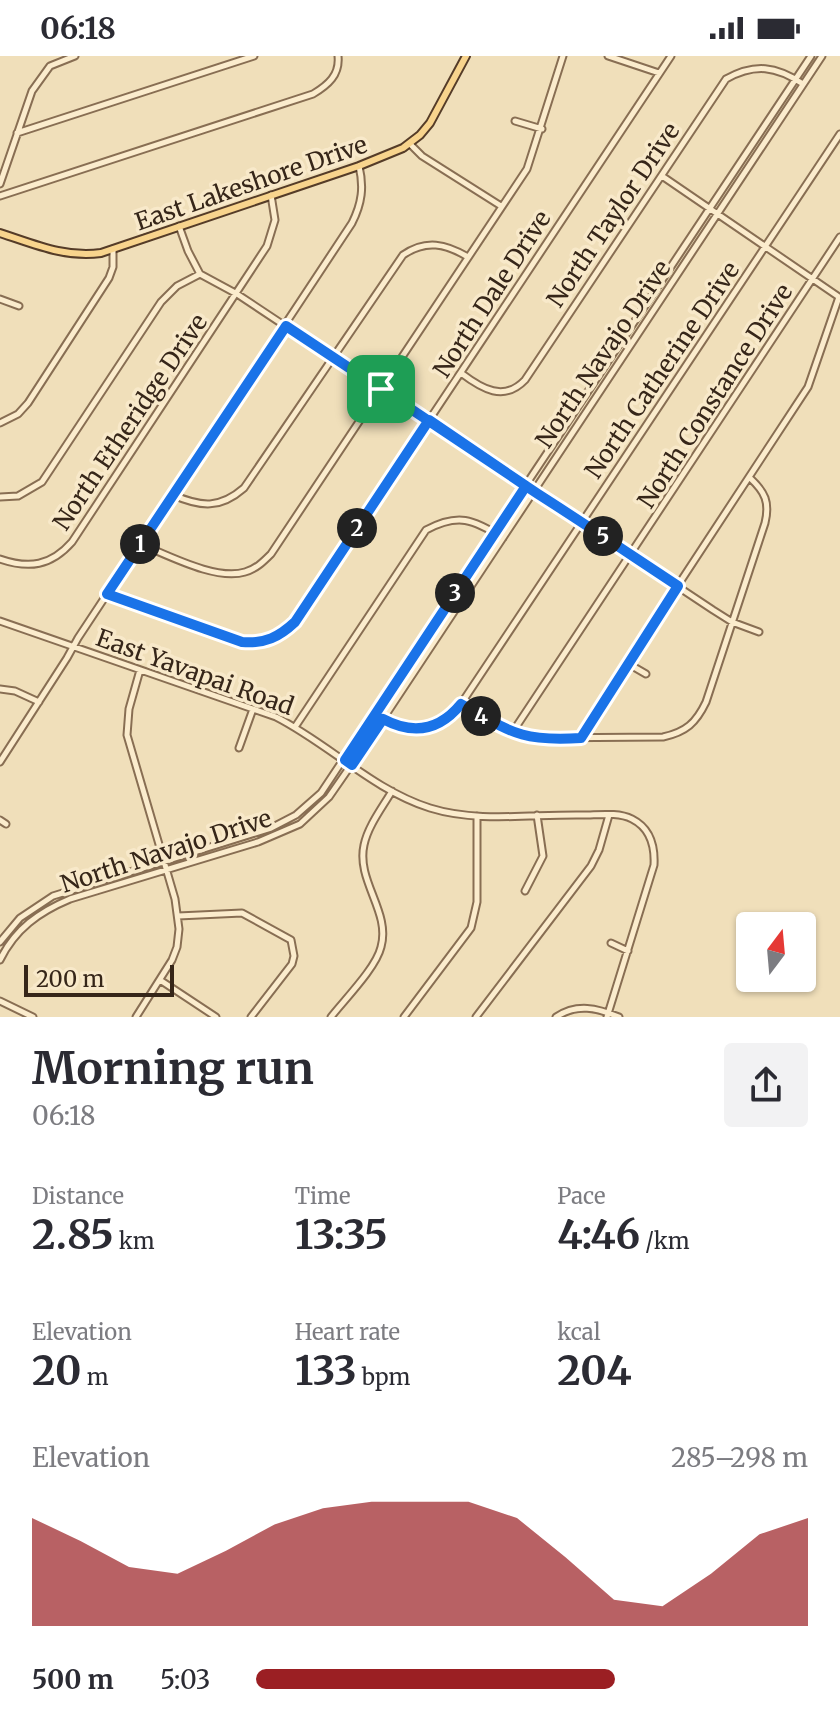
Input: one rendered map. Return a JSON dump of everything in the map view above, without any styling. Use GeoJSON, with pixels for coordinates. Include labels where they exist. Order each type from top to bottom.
{"type":"FeatureCollection","features":[{"type":"Feature","properties":{"kind":"main road","name":"East Lakeshore Drive"},"geometry":{"type":"LineString","coordinates":[[0,233],[73,255],[113,249],[359,166],[410,144],[430,123],[466,56]]}},
{"type":"Feature","properties":{"kind":"street"},"geometry":{"type":"LineString","coordinates":[[0,184],[32,91],[40,77],[50,66],[75,56]]}},
{"type":"Feature","properties":{"kind":"street"},"geometry":{"type":"LineString","coordinates":[[17,133],[254,56]]}},
{"type":"Feature","properties":{"kind":"street"},"geometry":{"type":"LineString","coordinates":[[0,196],[313,94],[331,80],[339,65],[338,56]]}},
{"type":"Feature","properties":{"kind":"street"},"geometry":{"type":"LineString","coordinates":[[140,544],[219,573],[235,574],[259,566],[271,554],[527,169],[563,56]]}},
{"type":"Feature","properties":{"kind":"street"},"geometry":{"type":"LineString","coordinates":[[608,56],[659,73]]}},
{"type":"Feature","properties":{"kind":"street","name":"North Dale Drive"},"geometry":{"type":"LineString","coordinates":[[107,594],[242,642],[272,640],[295,622],[671,56]]}},
{"type":"Feature","properties":{"kind":"street","name":"North Navajo Drive"},"geometry":{"type":"LineString","coordinates":[[0,942],[30,909],[53,896],[259,832],[282,823],[309,805],[376,714],[811,56]]}},
{"type":"Feature","properties":{"kind":"street","name":"North Navajo Drive"},"geometry":{"type":"LineString","coordinates":[[0,960],[11,941],[49,908],[262,840],[287,831],[316,812],[383,719],[822,56]]}},
{"type":"Feature","properties":{"kind":"street","name":"North Taylor Drive"},"geometry":{"type":"LineString","coordinates":[[461,373],[492,392],[505,392],[519,386],[726,79],[747,69],[761,67],[776,69],[803,84]]}},
{"type":"Feature","properties":{"kind":"street"},"geometry":{"type":"LineString","coordinates":[[515,121],[542,129]]}},
{"type":"Feature","properties":{"kind":"street","name":"North Catherine Drive"},"geometry":{"type":"LineString","coordinates":[[376,714],[406,729],[420,730],[445,721],[461,704],[840,134]]}},
{"type":"Feature","properties":{"kind":"street"},"geometry":{"type":"LineString","coordinates":[[410,144],[422,156],[501,206]]}},
{"type":"Feature","properties":{"kind":"street"},"geometry":{"type":"LineString","coordinates":[[0,762],[359,210],[363,190],[359,166]]}},
{"type":"Feature","properties":{"kind":"street"},"geometry":{"type":"LineString","coordinates":[[581,738],[808,387],[839,297],[662,176]]}},
{"type":"Feature","properties":{"kind":"street","name":"North Etheridge Drive"},"geometry":{"type":"LineString","coordinates":[[0,559],[14,564],[41,565],[67,548],[237,294],[273,233],[275,208],[271,195]]}},
{"type":"Feature","properties":{"kind":"street"},"geometry":{"type":"LineString","coordinates":[[179,226],[200,274],[286,326],[732,622],[759,632]]}},
{"type":"Feature","properties":{"kind":"street","name":"North Constance Drive"},"geometry":{"type":"LineString","coordinates":[[512,733],[840,237]]}},
{"type":"Feature","properties":{"kind":"street"},"geometry":{"type":"LineString","coordinates":[[173,495],[191,503],[219,505],[244,488],[403,255],[428,244],[444,245],[468,257]]}},
{"type":"Feature","properties":{"kind":"street"},"geometry":{"type":"LineString","coordinates":[[0,423],[18,414],[109,278],[113,267],[113,249]]}},
{"type":"Feature","properties":{"kind":"street"},"geometry":{"type":"LineString","coordinates":[[0,497],[18,496],[42,482],[161,302],[177,286],[200,274]]}},
{"type":"Feature","properties":{"kind":"street"},"geometry":{"type":"LineString","coordinates":[[0,299],[19,306]]}},
{"type":"Feature","properties":{"kind":"street"},"geometry":{"type":"LineString","coordinates":[[461,704],[512,733],[530,738],[663,737],[679,733],[692,725],[706,702],[768,512],[762,490],[750,478]]}},
{"type":"Feature","properties":{"kind":"street"},"geometry":{"type":"LineString","coordinates":[[295,727],[426,530],[454,519],[471,521],[503,538]]}},
{"type":"Feature","properties":{"kind":"street","name":"East Yavapai Road"},"geometry":{"type":"LineString","coordinates":[[0,621],[253,709],[295,727],[392,791],[428,807],[477,816],[624,816],[643,827],[655,851],[654,865],[628,951]]}},
{"type":"Feature","properties":{"kind":"street"},"geometry":{"type":"LineString","coordinates":[[627,663],[646,674]]}},
{"type":"Feature","properties":{"kind":"street"},"geometry":{"type":"LineString","coordinates":[[136,1017],[177,947],[178,916],[127,735],[129,709],[140,670]]}},
{"type":"Feature","properties":{"kind":"street"},"geometry":{"type":"LineString","coordinates":[[0,689],[15,691],[39,702]]}},
{"type":"Feature","properties":{"kind":"street"},"geometry":{"type":"LineString","coordinates":[[239,748],[253,709]]}},
{"type":"Feature","properties":{"kind":"street"},"geometry":{"type":"LineString","coordinates":[[331,1017],[376,959],[381,947],[380,917],[362,857],[370,828],[392,791]]}},
{"type":"Feature","properties":{"kind":"street"},"geometry":{"type":"LineString","coordinates":[[525,891],[542,863],[543,846],[537,815]]}},
{"type":"Feature","properties":{"kind":"street"},"geometry":{"type":"LineString","coordinates":[[476,1017],[591,866],[609,815]]}},
{"type":"Feature","properties":{"kind":"street"},"geometry":{"type":"LineString","coordinates":[[404,1017],[471,928],[477,902],[477,816]]}},
{"type":"Feature","properties":{"kind":"street"},"geometry":{"type":"LineString","coordinates":[[259,832],[262,840]]}},
{"type":"Feature","properties":{"kind":"street"},"geometry":{"type":"LineString","coordinates":[[78,887],[81,896]]}},
{"type":"Feature","properties":{"kind":"street"},"geometry":{"type":"LineString","coordinates":[[178,916],[242,913],[291,940],[292,964],[251,1017]]}},
{"type":"Feature","properties":{"kind":"street"},"geometry":{"type":"LineString","coordinates":[[607,1015],[628,951],[611,943]]}},
{"type":"Feature","properties":{"kind":"street"},"geometry":{"type":"LineString","coordinates":[[160,980],[216,1017]]}},
{"type":"Feature","properties":{"kind":"street"},"geometry":{"type":"LineString","coordinates":[[0,1001],[33,1017]]}},
{"type":"Feature","properties":{"kind":"street"},"geometry":{"type":"LineString","coordinates":[[556,1017],[577,1008],[595,1008],[619,1017]]}},
{"type":"Feature","properties":{"kind":"route"},"geometry":{"type":"LineString","coordinates":[[381,389],[286,326],[107,594],[242,642],[272,640],[295,622],[429,420],[526,486],[345,760],[352,765],[383,719],[406,729],[420,730],[445,721],[461,704],[512,733],[530,738],[581,738],[678,586],[533,491],[526,486],[520,482],[429,420],[381,389]]}}]}
